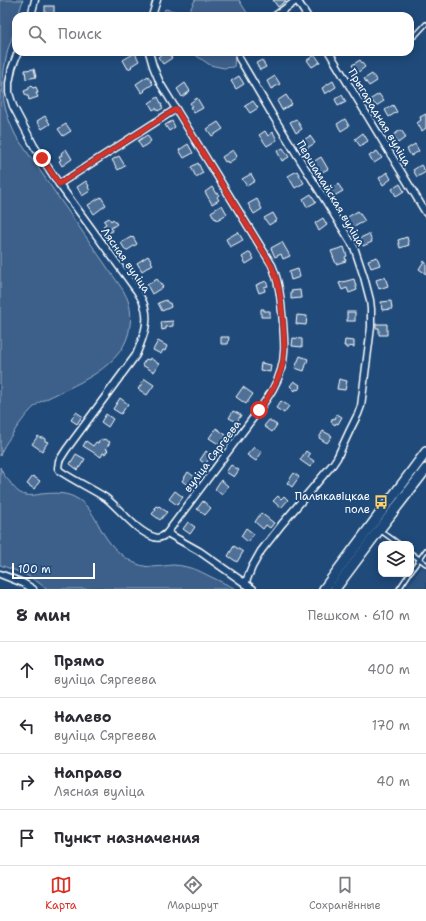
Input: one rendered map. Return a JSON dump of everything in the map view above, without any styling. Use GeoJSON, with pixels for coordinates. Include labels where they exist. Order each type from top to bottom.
{"type":"FeatureCollection","features":[{"type":"Feature","properties":{"kind":"main road"},"geometry":{"type":"LineString","coordinates":[[324,589],[426,452]]}},
{"type":"Feature","properties":{"kind":"main road"},"geometry":{"type":"LineString","coordinates":[[335,589],[378,530],[426,469]]}},
{"type":"Feature","properties":{"kind":"street"},"geometry":{"type":"LineString","coordinates":[[32,12],[35,0]]}},
{"type":"Feature","properties":{"kind":"street"},"geometry":{"type":"LineString","coordinates":[[153,12],[157,0]]}},
{"type":"Feature","properties":{"kind":"street"},"geometry":{"type":"LineString","coordinates":[[280,12],[297,0],[304,12]]}},
{"type":"Feature","properties":{"kind":"street","name":"Лясная вуліца"},"geometry":{"type":"LineString","coordinates":[[16,56],[9,83],[10,100],[31,140],[59,184],[137,291],[143,302],[147,320],[143,337],[136,354],[66,450],[59,461],[58,468],[60,471],[107,499],[147,534],[158,538],[164,536],[167,532]]}},
{"type":"Feature","properties":{"kind":"street","name":"вуліца Сяргеева"},"geometry":{"type":"LineString","coordinates":[[150,56],[160,84],[272,265],[280,293],[284,348],[281,370],[270,394],[167,532]]}},
{"type":"Feature","properties":{"kind":"street","name":"Першамайская вуліца"},"geometry":{"type":"LineString","coordinates":[[239,56],[273,116],[354,247],[370,300],[371,317],[362,399],[358,414],[337,458],[261,551],[245,584]]}},
{"type":"Feature","properties":{"kind":"street","name":"Прыгарадная вуліца"},"geometry":{"type":"LineString","coordinates":[[331,56],[426,213]]}},
{"type":"Feature","properties":{"kind":"street"},"geometry":{"type":"LineString","coordinates":[[59,184],[176,109]]}},
{"type":"Feature","properties":{"kind":"street"},"geometry":{"type":"LineString","coordinates":[[167,532],[198,551],[253,589]]}},
{"type":"Feature","properties":{"kind":"street"},"geometry":{"type":"LineString","coordinates":[[0,574],[23,583],[33,589]]}},
{"type":"Feature","properties":{"kind":"lane"},"geometry":{"type":"LineString","coordinates":[[414,36],[426,24]]}},
{"type":"Feature","properties":{"kind":"lane"},"geometry":{"type":"LineString","coordinates":[[378,530],[394,541]]}},
{"type":"Feature","properties":{"kind":"lane"},"geometry":{"type":"LineString","coordinates":[[414,567],[426,550]]}},
{"type":"Feature","properties":{"kind":"lane"},"geometry":{"type":"LineString","coordinates":[[414,555],[426,564]]}},
{"type":"Feature","properties":{"kind":"lane"},"geometry":{"type":"LineString","coordinates":[[399,589],[407,577]]}},
{"type":"Feature","properties":{"kind":"shaded area"},"geometry":{"type":"Polygon","coordinates":[[[0,0],[23,0],[19,12],[12,12],[12,37],[8,49],[3,84],[4,103],[7,114],[16,136],[123,290],[129,302],[131,317],[126,340],[119,353],[108,364],[82,382],[40,402],[28,413],[18,426],[2,450],[0,456],[0,0]]]}},
{"type":"Feature","properties":{"kind":"shaded area"},"geometry":{"type":"Polygon","coordinates":[[[195,0],[239,0],[246,12],[189,12],[195,0]]]}},
{"type":"Feature","properties":{"kind":"shaded area"},"geometry":{"type":"Polygon","coordinates":[[[165,9],[179,12],[164,12],[165,9]]]}},
{"type":"Feature","properties":{"kind":"shaded area"},"geometry":{"type":"Polygon","coordinates":[[[197,56],[235,56],[234,67],[224,68],[210,65],[197,56]]]}},
{"type":"Feature","properties":{"kind":"shaded area"},"geometry":{"type":"Polygon","coordinates":[[[0,467],[4,475],[13,486],[23,494],[62,494],[70,495],[80,501],[90,510],[103,534],[110,543],[128,560],[142,566],[155,567],[173,565],[186,567],[197,570],[236,589],[46,589],[30,577],[0,565],[0,467]]]}},
{"type":"Feature","properties":{"kind":"shaded area"},"geometry":{"type":"Polygon","coordinates":[[[422,567],[426,570],[426,589],[406,589],[422,567]]]}},
{"type":"Feature","properties":{"kind":"building"},"geometry":{"type":"Polygon","coordinates":[[[273,0],[285,0],[286,1],[278,7],[273,0]]]}},
{"type":"Feature","properties":{"kind":"building"},"geometry":{"type":"Polygon","coordinates":[[[45,6],[54,6],[54,12],[45,12],[45,6]]]}},
{"type":"Feature","properties":{"kind":"building"},"geometry":{"type":"Polygon","coordinates":[[[130,56],[136,56],[139,61],[128,69],[123,60],[130,56]]]}},
{"type":"Feature","properties":{"kind":"building"},"geometry":{"type":"Polygon","coordinates":[[[170,56],[172,58],[163,64],[158,57],[170,56]]]}},
{"type":"Feature","properties":{"kind":"building"},"geometry":{"type":"Polygon","coordinates":[[[316,56],[320,62],[312,67],[307,60],[316,56]]]}},
{"type":"Feature","properties":{"kind":"building"},"geometry":{"type":"Polygon","coordinates":[[[262,60],[266,67],[260,70],[256,63],[262,60]]]}},
{"type":"Feature","properties":{"kind":"building"},"geometry":{"type":"Polygon","coordinates":[[[360,60],[365,67],[357,73],[352,65],[360,60]]]}},
{"type":"Feature","properties":{"kind":"building"},"geometry":{"type":"Polygon","coordinates":[[[34,69],[36,77],[26,79],[25,70],[34,69]]]}},
{"type":"Feature","properties":{"kind":"building"},"geometry":{"type":"Polygon","coordinates":[[[372,74],[377,81],[369,86],[364,79],[372,74]]]}},
{"type":"Feature","properties":{"kind":"building"},"geometry":{"type":"Polygon","coordinates":[[[148,76],[153,84],[142,93],[136,84],[148,76]]]}},
{"type":"Feature","properties":{"kind":"building"},"geometry":{"type":"Polygon","coordinates":[[[239,76],[244,84],[236,89],[231,81],[239,76]]]}},
{"type":"Feature","properties":{"kind":"building"},"geometry":{"type":"Polygon","coordinates":[[[275,76],[280,84],[271,89],[267,81],[275,76]]]}},
{"type":"Feature","properties":{"kind":"building"},"geometry":{"type":"Polygon","coordinates":[[[333,81],[336,87],[325,94],[322,88],[333,81]]]}},
{"type":"Feature","properties":{"kind":"building"},"geometry":{"type":"Polygon","coordinates":[[[185,83],[190,91],[182,97],[177,89],[185,83]]]}},
{"type":"Feature","properties":{"kind":"building"},"geometry":{"type":"Polygon","coordinates":[[[31,86],[33,88],[36,87],[38,97],[29,100],[24,91],[29,89],[31,86]]]}},
{"type":"Feature","properties":{"kind":"building"},"geometry":{"type":"Polygon","coordinates":[[[379,94],[384,101],[376,106],[371,99],[379,94]]]}},
{"type":"Feature","properties":{"kind":"building"},"geometry":{"type":"Polygon","coordinates":[[[286,95],[292,104],[282,110],[277,101],[286,95]]]}},
{"type":"Feature","properties":{"kind":"building"},"geometry":{"type":"Polygon","coordinates":[[[342,95],[346,102],[338,106],[335,99],[342,95]]]}},
{"type":"Feature","properties":{"kind":"building"},"geometry":{"type":"Polygon","coordinates":[[[158,97],[163,108],[158,111],[156,108],[153,110],[149,103],[158,97]]]}},
{"type":"Feature","properties":{"kind":"building"},"geometry":{"type":"Polygon","coordinates":[[[197,98],[203,108],[194,113],[190,107],[192,106],[190,103],[197,98]]]}},
{"type":"Feature","properties":{"kind":"building"},"geometry":{"type":"Polygon","coordinates":[[[253,101],[258,108],[250,113],[245,106],[253,101]]]}},
{"type":"Feature","properties":{"kind":"building"},"geometry":{"type":"Polygon","coordinates":[[[393,105],[397,112],[389,117],[385,110],[393,105]]]}},
{"type":"Feature","properties":{"kind":"building"},"geometry":{"type":"Polygon","coordinates":[[[426,114],[426,128],[422,131],[417,123],[421,120],[420,117],[426,114]]]}},
{"type":"Feature","properties":{"kind":"building"},"geometry":{"type":"Polygon","coordinates":[[[45,116],[50,124],[42,129],[37,121],[45,116]]]}},
{"type":"Feature","properties":{"kind":"building"},"geometry":{"type":"Polygon","coordinates":[[[296,119],[302,129],[296,133],[290,122],[296,119]]]}},
{"type":"Feature","properties":{"kind":"building"},"geometry":{"type":"Polygon","coordinates":[[[345,119],[349,126],[341,131],[337,124],[345,119]]]}},
{"type":"Feature","properties":{"kind":"building"},"geometry":{"type":"Polygon","coordinates":[[[172,121],[175,127],[169,131],[165,125],[172,121]]]}},
{"type":"Feature","properties":{"kind":"building"},"geometry":{"type":"Polygon","coordinates":[[[218,122],[223,129],[212,136],[207,129],[218,122]]]}},
{"type":"Feature","properties":{"kind":"building"},"geometry":{"type":"Polygon","coordinates":[[[66,124],[71,131],[63,136],[58,129],[66,124]]]}},
{"type":"Feature","properties":{"kind":"building"},"geometry":{"type":"Polygon","coordinates":[[[401,130],[406,137],[398,143],[393,135],[401,130]]]}},
{"type":"Feature","properties":{"kind":"building"},"geometry":{"type":"Polygon","coordinates":[[[265,131],[268,136],[273,132],[277,140],[267,146],[259,135],[265,131]]]}},
{"type":"Feature","properties":{"kind":"building"},"geometry":{"type":"Polygon","coordinates":[[[363,133],[368,141],[360,146],[355,139],[363,133]]]}},
{"type":"Feature","properties":{"kind":"building"},"geometry":{"type":"Polygon","coordinates":[[[147,135],[151,141],[142,148],[138,141],[147,135]]]}},
{"type":"Feature","properties":{"kind":"building"},"geometry":{"type":"Polygon","coordinates":[[[310,136],[315,143],[307,148],[302,141],[310,136]]]}},
{"type":"Feature","properties":{"kind":"building"},"geometry":{"type":"Polygon","coordinates":[[[188,144],[193,153],[184,158],[179,150],[188,144]]]}},
{"type":"Feature","properties":{"kind":"building"},"geometry":{"type":"Polygon","coordinates":[[[415,144],[419,151],[411,156],[407,149],[415,144]]]}},
{"type":"Feature","properties":{"kind":"building"},"geometry":{"type":"Polygon","coordinates":[[[283,148],[289,157],[282,161],[277,151],[283,148]]]}},
{"type":"Feature","properties":{"kind":"building"},"geometry":{"type":"Polygon","coordinates":[[[66,149],[72,159],[62,166],[59,161],[61,160],[59,156],[62,155],[61,153],[66,149]]]}},
{"type":"Feature","properties":{"kind":"building"},"geometry":{"type":"Polygon","coordinates":[[[233,150],[237,156],[236,158],[228,163],[227,161],[225,162],[222,157],[233,150]]]}},
{"type":"Feature","properties":{"kind":"building"},"geometry":{"type":"Polygon","coordinates":[[[377,151],[382,158],[374,163],[369,156],[377,151]]]}},
{"type":"Feature","properties":{"kind":"building"},"geometry":{"type":"Polygon","coordinates":[[[119,156],[125,166],[118,170],[112,160],[119,156]]]}},
{"type":"Feature","properties":{"kind":"building"},"geometry":{"type":"Polygon","coordinates":[[[321,157],[328,169],[320,173],[313,162],[321,157]]]}},
{"type":"Feature","properties":{"kind":"building"},"geometry":{"type":"Polygon","coordinates":[[[198,163],[203,173],[196,177],[191,167],[198,163]]]}},
{"type":"Feature","properties":{"kind":"building"},"geometry":{"type":"Polygon","coordinates":[[[421,165],[426,172],[417,177],[413,170],[421,165]]]}},
{"type":"Feature","properties":{"kind":"building"},"geometry":{"type":"Polygon","coordinates":[[[297,171],[304,183],[295,188],[288,176],[297,171]]]}},
{"type":"Feature","properties":{"kind":"building"},"geometry":{"type":"Polygon","coordinates":[[[387,172],[391,179],[383,185],[379,178],[387,172]]]}},
{"type":"Feature","properties":{"kind":"building"},"geometry":{"type":"Polygon","coordinates":[[[251,174],[255,181],[247,186],[242,179],[251,174]]]}},
{"type":"Feature","properties":{"kind":"building"},"geometry":{"type":"Polygon","coordinates":[[[86,181],[90,191],[82,196],[77,187],[86,181]]]}},
{"type":"Feature","properties":{"kind":"building"},"geometry":{"type":"Polygon","coordinates":[[[338,184],[343,191],[334,196],[330,189],[338,184]]]}},
{"type":"Feature","properties":{"kind":"building"},"geometry":{"type":"Polygon","coordinates":[[[400,184],[404,191],[396,196],[392,189],[400,184]]]}},
{"type":"Feature","properties":{"kind":"building"},"geometry":{"type":"Polygon","coordinates":[[[212,187],[216,194],[218,193],[219,195],[217,197],[219,200],[212,204],[205,192],[212,187]]]}},
{"type":"Feature","properties":{"kind":"building"},"geometry":{"type":"Polygon","coordinates":[[[311,194],[316,202],[307,207],[303,199],[311,194]]]}},
{"type":"Feature","properties":{"kind":"building"},"geometry":{"type":"Polygon","coordinates":[[[101,197],[106,205],[94,214],[88,205],[101,197]]]}},
{"type":"Feature","properties":{"kind":"building"},"geometry":{"type":"Polygon","coordinates":[[[257,199],[262,209],[254,214],[248,204],[257,199]]]}},
{"type":"Feature","properties":{"kind":"building"},"geometry":{"type":"Polygon","coordinates":[[[222,205],[227,214],[217,220],[211,212],[222,205]]]}},
{"type":"Feature","properties":{"kind":"building"},"geometry":{"type":"Polygon","coordinates":[[[358,211],[365,221],[352,228],[346,218],[358,211]]]}},
{"type":"Feature","properties":{"kind":"building"},"geometry":{"type":"Polygon","coordinates":[[[273,213],[277,220],[269,225],[264,218],[273,213]]]}},
{"type":"Feature","properties":{"kind":"building"},"geometry":{"type":"Polygon","coordinates":[[[109,218],[111,221],[113,219],[117,224],[111,228],[113,231],[108,233],[103,226],[106,224],[104,221],[109,218]]]}},
{"type":"Feature","properties":{"kind":"building"},"geometry":{"type":"Polygon","coordinates":[[[323,218],[327,225],[319,231],[315,223],[323,218]]]}},
{"type":"Feature","properties":{"kind":"building"},"geometry":{"type":"Polygon","coordinates":[[[238,232],[243,240],[230,247],[226,239],[238,232]]]}},
{"type":"Feature","properties":{"kind":"building"},"geometry":{"type":"Polygon","coordinates":[[[369,234],[372,242],[363,246],[360,238],[369,234]]]}},
{"type":"Feature","properties":{"kind":"building"},"geometry":{"type":"Polygon","coordinates":[[[133,237],[137,244],[126,251],[121,243],[133,237]]]}},
{"type":"Feature","properties":{"kind":"building"},"geometry":{"type":"Polygon","coordinates":[[[407,237],[409,245],[400,248],[398,240],[407,237]]]}},
{"type":"Feature","properties":{"kind":"building"},"geometry":{"type":"Polygon","coordinates":[[[282,242],[290,256],[283,259],[281,254],[275,257],[271,248],[282,242]]]}},
{"type":"Feature","properties":{"kind":"building"},"geometry":{"type":"Polygon","coordinates":[[[344,247],[347,256],[345,257],[346,261],[336,264],[331,251],[344,247]]]}},
{"type":"Feature","properties":{"kind":"building"},"geometry":{"type":"Polygon","coordinates":[[[250,252],[254,259],[246,264],[242,257],[250,252]]]}},
{"type":"Feature","properties":{"kind":"building"},"geometry":{"type":"Polygon","coordinates":[[[148,256],[153,264],[142,271],[137,263],[148,256]]]}},
{"type":"Feature","properties":{"kind":"building"},"geometry":{"type":"Polygon","coordinates":[[[377,257],[380,265],[371,268],[368,260],[377,257]]]}},
{"type":"Feature","properties":{"kind":"building"},"geometry":{"type":"Polygon","coordinates":[[[424,261],[426,263],[426,274],[419,269],[424,261]]]}},
{"type":"Feature","properties":{"kind":"building"},"geometry":{"type":"Polygon","coordinates":[[[298,269],[300,277],[291,280],[289,272],[298,269]]]}},
{"type":"Feature","properties":{"kind":"building"},"geometry":{"type":"Polygon","coordinates":[[[385,277],[388,286],[379,289],[376,280],[385,277]]]}},
{"type":"Feature","properties":{"kind":"building"},"geometry":{"type":"Polygon","coordinates":[[[157,279],[163,287],[152,294],[147,285],[157,279]]]}},
{"type":"Feature","properties":{"kind":"building"},"geometry":{"type":"Polygon","coordinates":[[[354,279],[357,290],[349,293],[347,288],[342,290],[339,283],[354,279]]]}},
{"type":"Feature","properties":{"kind":"building"},"geometry":{"type":"Polygon","coordinates":[[[266,281],[268,286],[264,287],[265,291],[259,293],[256,285],[266,281]]]}},
{"type":"Feature","properties":{"kind":"building"},"geometry":{"type":"Polygon","coordinates":[[[300,290],[301,298],[291,299],[291,291],[300,290]]]}},
{"type":"Feature","properties":{"kind":"building"},"geometry":{"type":"Polygon","coordinates":[[[166,300],[170,303],[171,307],[162,311],[158,303],[166,300]]]}},
{"type":"Feature","properties":{"kind":"building"},"geometry":{"type":"Polygon","coordinates":[[[391,301],[392,309],[382,310],[381,302],[391,301]]]}},
{"type":"Feature","properties":{"kind":"building"},"geometry":{"type":"Polygon","coordinates":[[[261,309],[264,309],[264,311],[270,311],[270,317],[261,317],[261,309]]]}},
{"type":"Feature","properties":{"kind":"building"},"geometry":{"type":"Polygon","coordinates":[[[347,312],[355,312],[355,321],[347,321],[347,312]]]}},
{"type":"Feature","properties":{"kind":"building"},"geometry":{"type":"Polygon","coordinates":[[[297,315],[307,316],[306,325],[296,324],[297,315]]]}},
{"type":"Feature","properties":{"kind":"building"},"geometry":{"type":"Polygon","coordinates":[[[173,321],[173,326],[166,327],[166,329],[162,330],[161,322],[173,321]]]}},
{"type":"Feature","properties":{"kind":"building"},"geometry":{"type":"Polygon","coordinates":[[[376,324],[387,324],[387,335],[379,335],[379,328],[376,328],[376,324]]]}},
{"type":"Feature","properties":{"kind":"building"},"geometry":{"type":"Polygon","coordinates":[[[221,337],[229,337],[228,344],[221,344],[221,337]]]}},
{"type":"Feature","properties":{"kind":"building"},"geometry":{"type":"Polygon","coordinates":[[[293,338],[302,339],[302,347],[292,346],[293,338]]]}},
{"type":"Feature","properties":{"kind":"building"},"geometry":{"type":"Polygon","coordinates":[[[345,340],[354,341],[354,347],[349,346],[349,348],[346,348],[346,346],[344,346],[345,340]]]}},
{"type":"Feature","properties":{"kind":"building"},"geometry":{"type":"Polygon","coordinates":[[[158,341],[167,346],[165,351],[163,350],[161,354],[153,350],[158,341]]]}},
{"type":"Feature","properties":{"kind":"building"},"geometry":{"type":"Polygon","coordinates":[[[300,356],[308,359],[304,371],[295,368],[300,356]]]}},
{"type":"Feature","properties":{"kind":"building"},"geometry":{"type":"Polygon","coordinates":[[[150,358],[159,364],[154,372],[142,365],[146,359],[149,360],[150,358]]]}},
{"type":"Feature","properties":{"kind":"building"},"geometry":{"type":"Polygon","coordinates":[[[261,363],[271,365],[270,372],[260,370],[261,363]]]}},
{"type":"Feature","properties":{"kind":"building"},"geometry":{"type":"Polygon","coordinates":[[[145,379],[154,385],[147,395],[138,389],[145,379]]]}},
{"type":"Feature","properties":{"kind":"building"},"geometry":{"type":"Polygon","coordinates":[[[339,379],[347,381],[345,390],[337,389],[339,379]]]}},
{"type":"Feature","properties":{"kind":"building"},"geometry":{"type":"Polygon","coordinates":[[[294,381],[300,385],[298,390],[296,389],[295,391],[290,386],[294,381]]]}},
{"type":"Feature","properties":{"kind":"building"},"geometry":{"type":"Polygon","coordinates":[[[243,387],[253,394],[246,404],[236,397],[243,387]]]}},
{"type":"Feature","properties":{"kind":"building"},"geometry":{"type":"Polygon","coordinates":[[[120,398],[128,404],[121,414],[113,409],[120,398]]]}},
{"type":"Feature","properties":{"kind":"building"},"geometry":{"type":"Polygon","coordinates":[[[281,401],[289,406],[284,413],[276,408],[281,401]]]}},
{"type":"Feature","properties":{"kind":"building"},"geometry":{"type":"Polygon","coordinates":[[[233,411],[241,415],[237,422],[229,418],[233,411]]]}},
{"type":"Feature","properties":{"kind":"building"},"geometry":{"type":"Polygon","coordinates":[[[76,412],[82,416],[77,424],[71,420],[76,412]]]}},
{"type":"Feature","properties":{"kind":"building"},"geometry":{"type":"Polygon","coordinates":[[[106,414],[113,419],[108,427],[101,422],[106,414]]]}},
{"type":"Feature","properties":{"kind":"building"},"geometry":{"type":"Polygon","coordinates":[[[337,414],[342,417],[338,424],[336,423],[335,425],[331,422],[333,418],[335,419],[337,414]]]}},
{"type":"Feature","properties":{"kind":"building"},"geometry":{"type":"Polygon","coordinates":[[[269,420],[277,425],[272,432],[264,426],[269,420]]]}},
{"type":"Feature","properties":{"kind":"building"},"geometry":{"type":"Polygon","coordinates":[[[216,428],[226,435],[220,445],[209,438],[216,428]]]}},
{"type":"Feature","properties":{"kind":"building"},"geometry":{"type":"Polygon","coordinates":[[[323,431],[332,436],[327,443],[319,438],[323,431]]]}},
{"type":"Feature","properties":{"kind":"building"},"geometry":{"type":"Polygon","coordinates":[[[38,436],[44,438],[45,441],[48,442],[42,451],[32,444],[38,436]]]}},
{"type":"Feature","properties":{"kind":"building"},"geometry":{"type":"Polygon","coordinates":[[[101,439],[110,442],[106,449],[108,450],[105,454],[103,453],[101,457],[83,446],[86,441],[93,446],[101,439]]]}},
{"type":"Feature","properties":{"kind":"building"},"geometry":{"type":"Polygon","coordinates":[[[254,447],[262,452],[256,461],[247,455],[254,447]]]}},
{"type":"Feature","properties":{"kind":"building"},"geometry":{"type":"Polygon","coordinates":[[[206,451],[212,456],[205,464],[200,460],[206,451]]]}},
{"type":"Feature","properties":{"kind":"building"},"geometry":{"type":"Polygon","coordinates":[[[306,451],[310,454],[308,457],[314,461],[310,467],[300,460],[306,451]]]}},
{"type":"Feature","properties":{"kind":"building"},"geometry":{"type":"Polygon","coordinates":[[[76,454],[85,459],[78,470],[70,464],[76,454]]]}},
{"type":"Feature","properties":{"kind":"building"},"geometry":{"type":"Polygon","coordinates":[[[231,465],[239,470],[234,477],[226,472],[231,465]]]}},
{"type":"Feature","properties":{"kind":"building"},"geometry":{"type":"Polygon","coordinates":[[[188,472],[196,478],[189,486],[182,481],[188,472]]]}},
{"type":"Feature","properties":{"kind":"building"},"geometry":{"type":"Polygon","coordinates":[[[294,473],[299,477],[292,487],[287,483],[294,473]]]}},
{"type":"Feature","properties":{"kind":"building"},"geometry":{"type":"Polygon","coordinates":[[[33,476],[40,481],[34,489],[27,484],[33,476]]]}},
{"type":"Feature","properties":{"kind":"building"},"geometry":{"type":"Polygon","coordinates":[[[221,480],[228,486],[222,495],[215,489],[221,480]]]}},
{"type":"Feature","properties":{"kind":"building"},"geometry":{"type":"Polygon","coordinates":[[[175,491],[183,497],[177,505],[169,499],[175,491]]]}},
{"type":"Feature","properties":{"kind":"building"},"geometry":{"type":"Polygon","coordinates":[[[278,496],[281,499],[284,496],[288,500],[281,508],[273,501],[278,496]]]}},
{"type":"Feature","properties":{"kind":"building"},"geometry":{"type":"Polygon","coordinates":[[[203,501],[211,508],[205,515],[197,509],[203,501]]]}},
{"type":"Feature","properties":{"kind":"building"},"geometry":{"type":"Polygon","coordinates":[[[159,506],[167,512],[160,520],[152,514],[156,509],[154,508],[159,506]]]}},
{"type":"Feature","properties":{"kind":"building"},"geometry":{"type":"Polygon","coordinates":[[[261,513],[274,523],[270,528],[266,525],[263,529],[255,522],[261,513]]]}},
{"type":"Feature","properties":{"kind":"building"},"geometry":{"type":"Polygon","coordinates":[[[188,522],[195,527],[190,534],[183,529],[188,522]]]}},
{"type":"Feature","properties":{"kind":"building"},"geometry":{"type":"Polygon","coordinates":[[[246,528],[254,534],[248,542],[241,536],[246,528]]]}},
{"type":"Feature","properties":{"kind":"building"},"geometry":{"type":"Polygon","coordinates":[[[234,546],[243,552],[237,562],[228,556],[234,546]]]}},
{"type":"Feature","properties":{"kind":"place","name":"Палыкавіцкае поле"},"geometry":{"type":"Point","coordinates":[381,502]}},
{"type":"Feature","properties":{"kind":"route"},"geometry":{"type":"LineString","coordinates":[[42,158],[59,184],[176,109],[272,265],[278,282],[284,331],[284,355],[281,370],[275,384],[259,410]]}}]}
